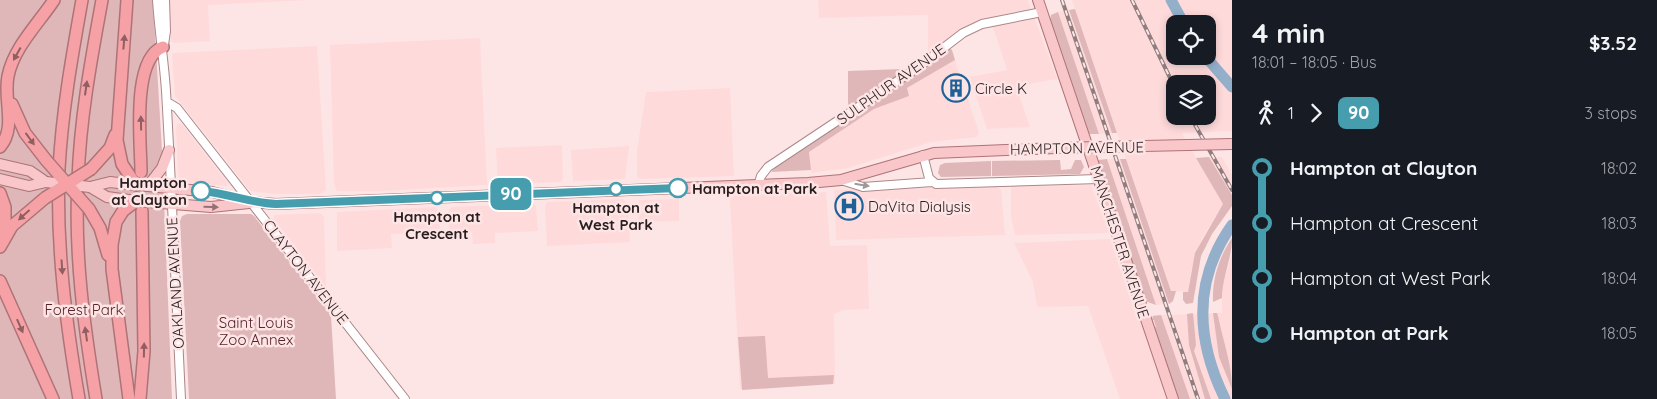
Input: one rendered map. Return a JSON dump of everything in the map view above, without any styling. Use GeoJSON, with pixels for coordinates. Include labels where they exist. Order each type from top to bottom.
{"type":"FeatureCollection","features":[{"type":"Feature","properties":{"kind":"highway"},"geometry":{"type":"LineString","coordinates":[[0,147],[8,134],[7,82],[16,54],[54,0]]}},
{"type":"Feature","properties":{"kind":"highway"},"geometry":{"type":"LineString","coordinates":[[80,399],[65,304],[59,203],[65,101],[82,0]]}},
{"type":"Feature","properties":{"kind":"highway"},"geometry":{"type":"LineString","coordinates":[[96,399],[81,296],[77,199],[83,109],[102,0]]}},
{"type":"Feature","properties":{"kind":"highway"},"geometry":{"type":"LineString","coordinates":[[127,0],[117,126],[119,158],[142,186]]}},
{"type":"Feature","properties":{"kind":"highway"},"geometry":{"type":"LineString","coordinates":[[141,172],[142,81],[150,58],[155,51],[163,47]]}},
{"type":"Feature","properties":{"kind":"highway"},"geometry":{"type":"LineString","coordinates":[[7,82],[19,123],[46,160],[89,209],[100,228],[112,269],[129,399]]}},
{"type":"Feature","properties":{"kind":"highway"},"geometry":{"type":"LineString","coordinates":[[0,247],[5,235],[22,215],[91,169],[110,148],[117,126]]}},
{"type":"Feature","properties":{"kind":"highway"},"geometry":{"type":"LineString","coordinates":[[0,193],[6,216],[5,235]]}},
{"type":"Feature","properties":{"kind":"highway"},"geometry":{"type":"LineString","coordinates":[[112,269],[113,235],[116,222],[123,211],[142,204],[144,351],[140,399]]}},
{"type":"Feature","properties":{"kind":"highway"},"geometry":{"type":"LineString","coordinates":[[0,281],[54,399]]}},
{"type":"Feature","properties":{"kind":"main road","name":"MANCHESTER AVENUE"},"geometry":{"type":"LineString","coordinates":[[1038,0],[1173,399]]}},
{"type":"Feature","properties":{"kind":"main road","name":"HAMPTON AVENUE"},"geometry":{"type":"LineString","coordinates":[[46,182],[90,187],[110,182],[212,192],[251,202],[276,204],[587,190],[758,186],[841,180],[923,155],[953,151],[1232,144]]}},
{"type":"Feature","properties":{"kind":"main road"},"geometry":{"type":"LineString","coordinates":[[142,186],[162,168],[169,150]]}},
{"type":"Feature","properties":{"kind":"main road"},"geometry":{"type":"LineString","coordinates":[[0,164],[30,171],[46,182]]}},
{"type":"Feature","properties":{"kind":"main road"},"geometry":{"type":"LineString","coordinates":[[0,179],[29,186],[46,182]]}},
{"type":"Feature","properties":{"kind":"main road","name":"HAMPTON AVENUE"},"geometry":{"type":"LineString","coordinates":[[90,187],[107,197],[142,204],[220,207],[251,202]]}},
{"type":"Feature","properties":{"kind":"street","name":"OAKLAND AVENUE"},"geometry":{"type":"LineString","coordinates":[[157,0],[158,26],[163,47],[167,102],[181,399]]}},
{"type":"Feature","properties":{"kind":"street","name":"OAKLAND AVENUE"},"geometry":{"type":"LineString","coordinates":[[163,47],[166,31],[165,0]]}},
{"type":"Feature","properties":{"kind":"street","name":"SULPHUR AVENUE"},"geometry":{"type":"LineString","coordinates":[[758,186],[762,174],[768,167],[920,66],[963,33],[982,24],[1042,12]]}},
{"type":"Feature","properties":{"kind":"street","name":"CLAYTON AVENUE"},"geometry":{"type":"LineString","coordinates":[[167,102],[177,108],[405,399]]}},
{"type":"Feature","properties":{"kind":"street"},"geometry":{"type":"LineString","coordinates":[[923,155],[932,182]]}},
{"type":"Feature","properties":{"kind":"street","name":"HAMPTON AVENUE"},"geometry":{"type":"LineString","coordinates":[[841,180],[863,187],[932,182],[943,184],[1099,179]]}},
{"type":"Feature","properties":{"kind":"shaded area"},"geometry":{"type":"Polygon","coordinates":[[[169,0],[308,0],[208,5],[210,41],[174,43],[171,40],[169,0]]]}},
{"type":"Feature","properties":{"kind":"shaded area"},"geometry":{"type":"Polygon","coordinates":[[[818,0],[1028,0],[1057,79],[1016,86],[1030,127],[987,129],[970,77],[1007,70],[990,18],[961,29],[928,54],[928,15],[819,18],[818,0]]]}},
{"type":"Feature","properties":{"kind":"shaded area"},"geometry":{"type":"Polygon","coordinates":[[[1072,0],[1232,0],[1232,131],[1182,133],[1223,204],[1202,238],[1191,271],[1188,292],[1171,291],[1072,0]]]}},
{"type":"Feature","properties":{"kind":"shaded area"},"geometry":{"type":"Polygon","coordinates":[[[1069,10],[1112,133],[1099,134],[1058,12],[1069,10]]]}},
{"type":"Feature","properties":{"kind":"shaded area"},"geometry":{"type":"Polygon","coordinates":[[[480,38],[487,185],[383,191],[337,191],[334,184],[330,45],[480,38]]]}},
{"type":"Feature","properties":{"kind":"shaded area"},"geometry":{"type":"Polygon","coordinates":[[[317,46],[326,190],[320,194],[276,194],[250,191],[175,96],[172,53],[317,46]]]}},
{"type":"Feature","properties":{"kind":"shaded area"},"geometry":{"type":"Polygon","coordinates":[[[955,60],[979,132],[977,137],[931,142],[848,168],[811,173],[809,152],[874,109],[909,96],[907,88],[955,60]]]}},
{"type":"Feature","properties":{"kind":"shaded area"},"geometry":{"type":"Polygon","coordinates":[[[730,88],[734,176],[640,179],[637,177],[637,151],[646,92],[730,88]]]}},
{"type":"Feature","properties":{"kind":"shaded area"},"geometry":{"type":"Polygon","coordinates":[[[178,123],[182,124],[228,183],[227,186],[186,183],[180,180],[178,174],[176,128],[178,123]]]}},
{"type":"Feature","properties":{"kind":"shaded area"},"geometry":{"type":"Polygon","coordinates":[[[562,145],[563,178],[561,182],[498,184],[496,148],[562,145]]]}},
{"type":"Feature","properties":{"kind":"shaded area"},"geometry":{"type":"Polygon","coordinates":[[[629,146],[625,179],[573,181],[571,150],[629,146]]]}},
{"type":"Feature","properties":{"kind":"shaded area"},"geometry":{"type":"Polygon","coordinates":[[[1209,157],[1222,157],[1232,175],[1232,195],[1209,157]]]}},
{"type":"Feature","properties":{"kind":"shaded area"},"geometry":{"type":"Polygon","coordinates":[[[1107,159],[1120,159],[1169,304],[1156,305],[1107,159]]]}},
{"type":"Feature","properties":{"kind":"shaded area"},"geometry":{"type":"Polygon","coordinates":[[[1091,185],[1109,233],[1015,235],[1011,216],[1011,186],[1091,185]]]}},
{"type":"Feature","properties":{"kind":"shaded area"},"geometry":{"type":"Polygon","coordinates":[[[996,186],[1001,190],[1005,235],[836,240],[834,190],[996,186]]]}},
{"type":"Feature","properties":{"kind":"shaded area"},"geometry":{"type":"Polygon","coordinates":[[[826,192],[830,246],[867,245],[869,309],[843,310],[834,314],[835,384],[740,389],[730,199],[735,195],[826,192]]]}},
{"type":"Feature","properties":{"kind":"shaded area"},"geometry":{"type":"Polygon","coordinates":[[[623,199],[628,203],[630,242],[547,246],[545,207],[547,202],[623,199]]]}},
{"type":"Feature","properties":{"kind":"shaded area"},"geometry":{"type":"Polygon","coordinates":[[[679,199],[679,221],[638,222],[639,200],[679,199]]]}},
{"type":"Feature","properties":{"kind":"shaded area"},"geometry":{"type":"Polygon","coordinates":[[[533,203],[536,206],[538,231],[495,233],[495,243],[473,244],[472,232],[449,232],[448,211],[452,207],[533,203]]]}},
{"type":"Feature","properties":{"kind":"shaded area"},"geometry":{"type":"Polygon","coordinates":[[[435,207],[439,212],[440,233],[391,234],[392,248],[337,251],[337,212],[435,207]]]}},
{"type":"Feature","properties":{"kind":"shaded area"},"geometry":{"type":"Polygon","coordinates":[[[320,213],[324,217],[326,287],[273,218],[275,215],[320,213]]]}},
{"type":"Feature","properties":{"kind":"shaded area"},"geometry":{"type":"Polygon","coordinates":[[[1110,239],[1136,316],[1222,313],[1222,285],[1232,254],[1232,399],[1120,399],[1088,306],[1037,307],[1033,282],[1014,243],[1110,239]]]}},
{"type":"Feature","properties":{"kind":"green space","name":"Forest Park"},"geometry":{"type":"Polygon","coordinates":[[[0,0],[153,0],[162,151],[172,399],[0,399],[0,0]]]}},
{"type":"Feature","properties":{"kind":"green space"},"geometry":{"type":"Polygon","coordinates":[[[1075,9],[1117,133],[1112,133],[1069,10],[1075,9]]]}},
{"type":"Feature","properties":{"kind":"green space"},"geometry":{"type":"Polygon","coordinates":[[[1058,12],[1099,134],[1089,134],[1050,20],[1051,15],[1058,12]]]}},
{"type":"Feature","properties":{"kind":"green space"},"geometry":{"type":"Polygon","coordinates":[[[948,48],[952,50],[955,60],[907,88],[909,96],[874,109],[809,152],[811,170],[771,172],[778,165],[948,48]]]}},
{"type":"Feature","properties":{"kind":"green space"},"geometry":{"type":"Polygon","coordinates":[[[902,69],[903,72],[848,108],[848,71],[902,69]]]}},
{"type":"Feature","properties":{"kind":"green space"},"geometry":{"type":"Polygon","coordinates":[[[1209,157],[1232,195],[1232,206],[1212,234],[1201,256],[1193,303],[1186,304],[1183,300],[1183,292],[1188,292],[1195,253],[1223,204],[1196,158],[1209,157]]]}},
{"type":"Feature","properties":{"kind":"green space"},"geometry":{"type":"Polygon","coordinates":[[[1107,159],[1156,305],[1145,301],[1098,160],[1107,159]]]}},
{"type":"Feature","properties":{"kind":"green space"},"geometry":{"type":"Polygon","coordinates":[[[1120,159],[1126,159],[1171,291],[1176,291],[1173,301],[1169,304],[1120,159]]]}},
{"type":"Feature","properties":{"kind":"green space"},"geometry":{"type":"Polygon","coordinates":[[[1060,160],[1061,170],[1071,169],[1075,160],[1081,160],[1084,167],[1080,174],[992,176],[992,161],[1060,160]]]}},
{"type":"Feature","properties":{"kind":"green space"},"geometry":{"type":"Polygon","coordinates":[[[991,161],[991,176],[941,177],[938,173],[940,165],[945,163],[991,161]]]}},
{"type":"Feature","properties":{"kind":"green space","name":"Saint Louis Zoo Annex"},"geometry":{"type":"Polygon","coordinates":[[[187,214],[251,214],[254,216],[331,315],[336,399],[189,399],[180,221],[182,216],[187,214]]]}},
{"type":"Feature","properties":{"kind":"green space"},"geometry":{"type":"Polygon","coordinates":[[[1232,238],[1222,298],[1213,302],[1217,268],[1232,238]]]}},
{"type":"Feature","properties":{"kind":"green space"},"geometry":{"type":"Polygon","coordinates":[[[1193,313],[1196,345],[1194,351],[1211,399],[1205,399],[1189,345],[1187,314],[1193,313]]]}},
{"type":"Feature","properties":{"kind":"green space"},"geometry":{"type":"Polygon","coordinates":[[[1213,313],[1217,313],[1218,316],[1229,362],[1232,389],[1219,357],[1213,313]]]}},
{"type":"Feature","properties":{"kind":"green space"},"geometry":{"type":"Polygon","coordinates":[[[1161,315],[1190,399],[1179,399],[1154,328],[1156,327],[1154,320],[1152,320],[1153,316],[1161,315]]]}},
{"type":"Feature","properties":{"kind":"green space"},"geometry":{"type":"Polygon","coordinates":[[[765,336],[768,378],[834,375],[833,384],[742,390],[738,337],[765,336]]]}},
{"type":"Feature","properties":{"kind":"waterway"},"geometry":{"type":"LineString","coordinates":[[1171,0],[1179,15]]}},
{"type":"Feature","properties":{"kind":"waterway"},"geometry":{"type":"LineString","coordinates":[[1213,65],[1232,87]]}},
{"type":"Feature","properties":{"kind":"waterway"},"geometry":{"type":"LineString","coordinates":[[1225,399],[1208,355],[1204,333],[1203,310],[1210,267],[1219,246],[1232,225]]}},
{"type":"Feature","properties":{"kind":"tunnel"},"geometry":{"type":"LineString","coordinates":[[141,172],[142,211]]}},
{"type":"Feature","properties":{"kind":"railway"},"geometry":{"type":"LineString","coordinates":[[1062,0],[1198,399]]}},
{"type":"Feature","properties":{"kind":"railway"},"geometry":{"type":"LineString","coordinates":[[1132,0],[1169,75]]}},
{"type":"Feature","properties":{"kind":"railway"},"geometry":{"type":"LineString","coordinates":[[1195,125],[1232,190]]}},
{"type":"Feature","properties":{"kind":"bus line","name":"90"},"geometry":{"type":"LineString","coordinates":[[201,191],[236,197],[251,202],[276,204],[587,190],[678,188]]}},
{"type":"Feature","properties":{"kind":"place","name":"Circle K"},"geometry":{"type":"Point","coordinates":[956,88]}},
{"type":"Feature","properties":{"kind":"place","name":"Hampton at Park"},"geometry":{"type":"Point","coordinates":[678,188]}},
{"type":"Feature","properties":{"kind":"place","name":"Hampton at West Park"},"geometry":{"type":"Point","coordinates":[616,189]}},
{"type":"Feature","properties":{"kind":"place","name":"Hampton at Clayton"},"geometry":{"type":"Point","coordinates":[201,191]}},
{"type":"Feature","properties":{"kind":"place","name":"Hampton at Crescent"},"geometry":{"type":"Point","coordinates":[437,198]}},
{"type":"Feature","properties":{"kind":"place","name":"DaVita Dialysis"},"geometry":{"type":"Point","coordinates":[849,206]}}]}
